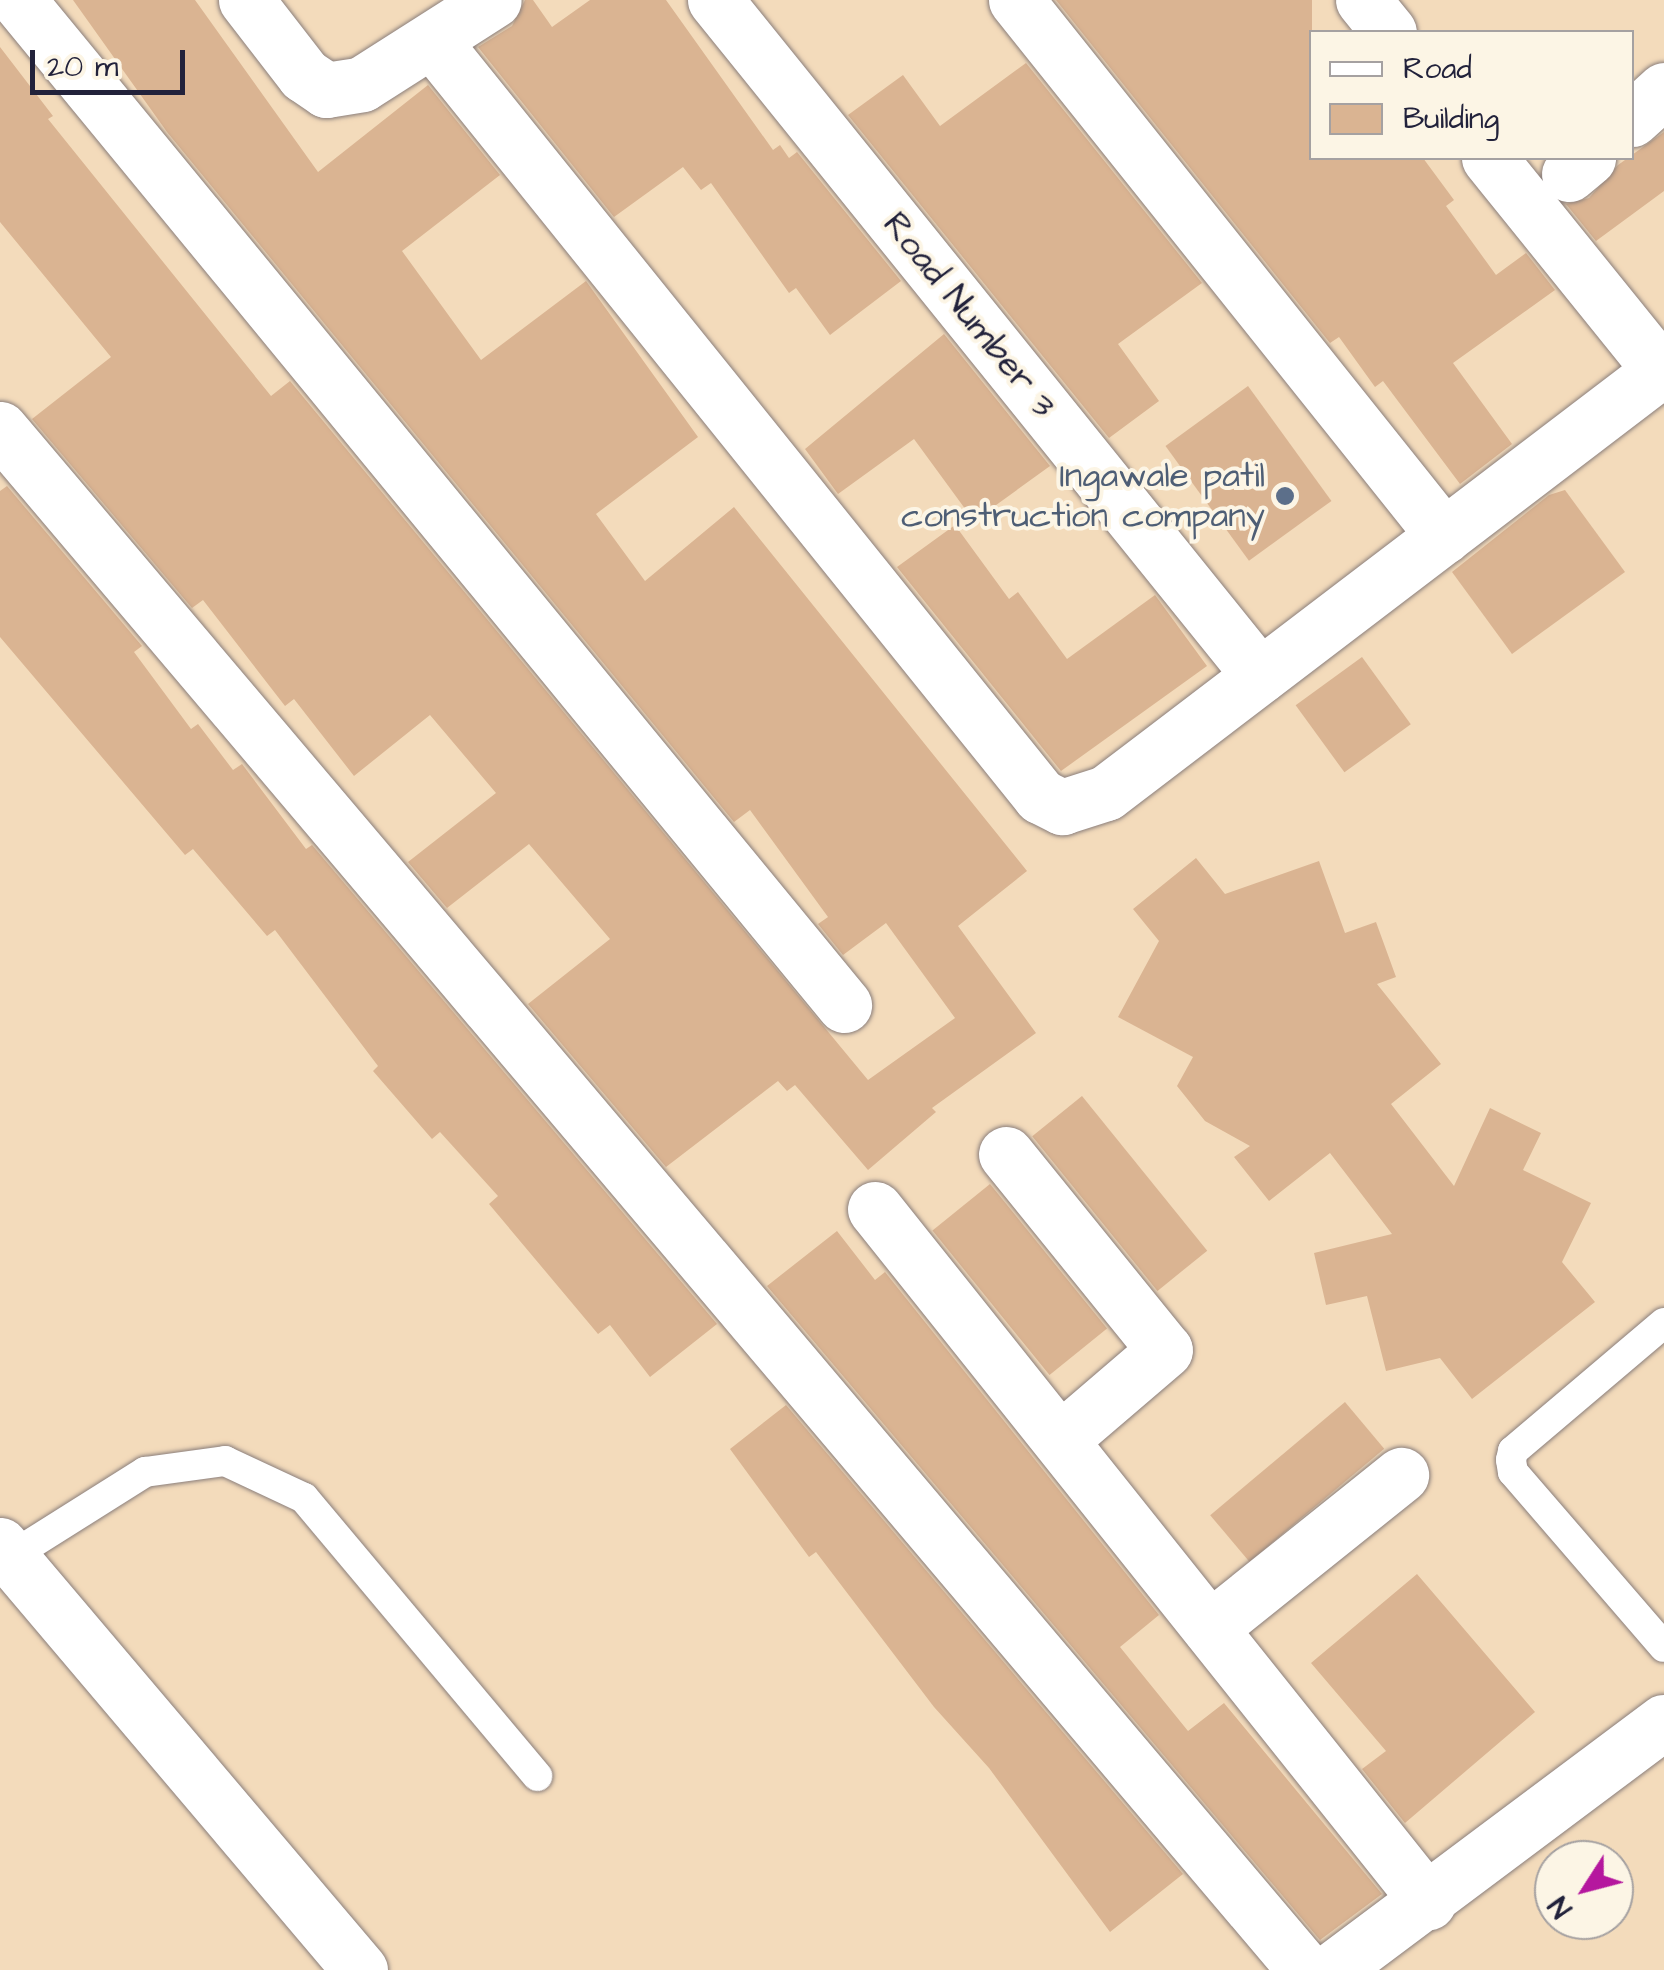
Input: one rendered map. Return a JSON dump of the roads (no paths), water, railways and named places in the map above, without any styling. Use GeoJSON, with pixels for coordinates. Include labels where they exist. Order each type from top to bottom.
{"type":"FeatureCollection","features":[{"type":"Feature","properties":{"kind":"street"},"geometry":{"type":"LineString","coordinates":[[18,0],[844,1004]]}},
{"type":"Feature","properties":{"kind":"street"},"geometry":{"type":"LineString","coordinates":[[246,0],[304,75],[326,90],[362,84],[434,44],[494,0]]}},
{"type":"Feature","properties":{"kind":"street","name":"Road Number 3"},"geometry":{"type":"LineString","coordinates":[[715,0],[1260,676]]}},
{"type":"Feature","properties":{"kind":"street"},"geometry":{"type":"LineString","coordinates":[[1016,0],[1444,536]]}},
{"type":"Feature","properties":{"kind":"street"},"geometry":{"type":"LineString","coordinates":[[1363,0],[1387,30]]}},
{"type":"Feature","properties":{"kind":"street"},"geometry":{"type":"LineString","coordinates":[[434,44],[1040,796],[1062,807],[1106,793],[1662,373],[1492,160]]}},
{"type":"Feature","properties":{"kind":"street"},"geometry":{"type":"LineString","coordinates":[[1634,117],[1664,90]]}},
{"type":"Feature","properties":{"kind":"street"},"geometry":{"type":"LineString","coordinates":[[0,430],[1306,1970]]}},
{"type":"Feature","properties":{"kind":"street"},"geometry":{"type":"LineString","coordinates":[[1006,1154],[1165,1350],[1061,1438]]}},
{"type":"Feature","properties":{"kind":"street"},"geometry":{"type":"LineString","coordinates":[[876,1210],[1428,1902]]}},
{"type":"Feature","properties":{"kind":"street"},"geometry":{"type":"LineString","coordinates":[[1210,1628],[1401,1474]]}},
{"type":"Feature","properties":{"kind":"street"},"geometry":{"type":"LineString","coordinates":[[5,1551],[360,1970]]}},
{"type":"Feature","properties":{"kind":"street"},"geometry":{"type":"LineString","coordinates":[[1332,1970],[1664,1722]]}},
{"type":"Feature","properties":{"kind":"lane"},"geometry":{"type":"LineString","coordinates":[[1664,1323],[1513,1451],[1511,1460],[1513,1472],[1664,1647]]}},
{"type":"Feature","properties":{"kind":"lane"},"geometry":{"type":"LineString","coordinates":[[5,1551],[145,1472],[225,1461],[304,1498],[537,1776]]}},
{"type":"Feature","properties":{"kind":"place","name":"Ingawale patil construction company"},"geometry":{"type":"Point","coordinates":[1285,496]}}]}
